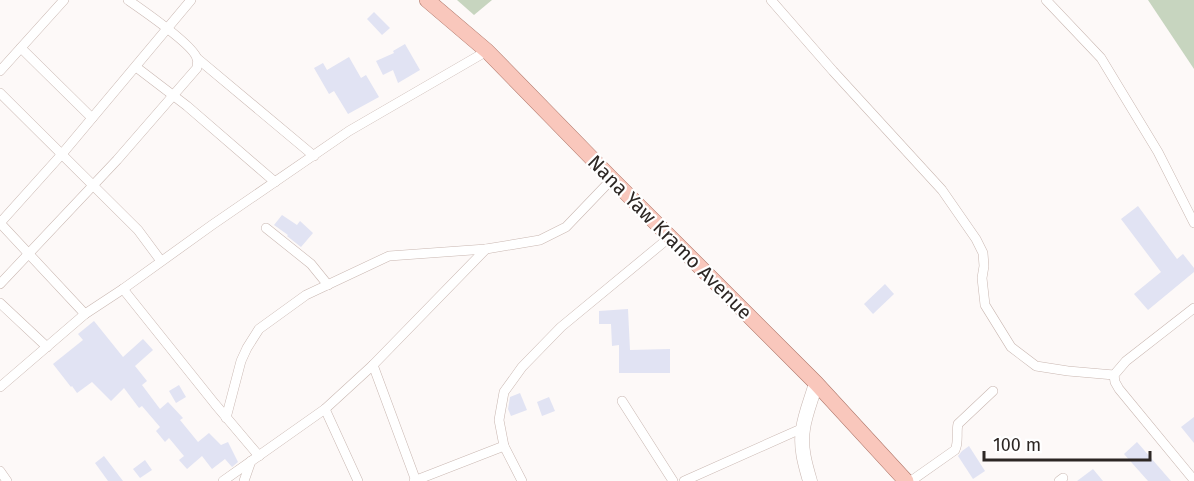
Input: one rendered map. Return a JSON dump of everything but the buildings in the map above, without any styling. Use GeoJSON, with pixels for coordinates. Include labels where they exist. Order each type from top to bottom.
{"type":"FeatureCollection","features":[{"type":"Feature","properties":{"kind":"main road","name":"Nana Yaw Kramo Avenue"},"geometry":{"type":"LineString","coordinates":[[427,0],[487,51],[816,383],[906,481]]}},
{"type":"Feature","properties":{"kind":"street"},"geometry":{"type":"LineString","coordinates":[[128,0],[167,28],[195,53],[198,59],[314,156]]}},
{"type":"Feature","properties":{"kind":"street"},"geometry":{"type":"LineString","coordinates":[[85,314],[0,223],[62,154],[191,0]]}},
{"type":"Feature","properties":{"kind":"street"},"geometry":{"type":"LineString","coordinates":[[771,0],[942,190],[983,254],[982,278],[985,304],[1011,346],[1036,366],[1114,375]]}},
{"type":"Feature","properties":{"kind":"street"},"geometry":{"type":"LineString","coordinates":[[1046,0],[1101,58],[1158,152],[1194,223]]}},
{"type":"Feature","properties":{"kind":"street"},"geometry":{"type":"LineString","coordinates":[[0,71],[59,2]]}},
{"type":"Feature","properties":{"kind":"street"},"geometry":{"type":"LineString","coordinates":[[21,48],[92,118]]}},
{"type":"Feature","properties":{"kind":"street"},"geometry":{"type":"LineString","coordinates":[[0,387],[85,314],[275,182],[349,131],[487,51]]}},
{"type":"Feature","properties":{"kind":"street"},"geometry":{"type":"LineString","coordinates":[[0,284],[93,186],[196,68],[198,59]]}},
{"type":"Feature","properties":{"kind":"street"},"geometry":{"type":"LineString","coordinates":[[136,67],[275,182]]}},
{"type":"Feature","properties":{"kind":"street"},"geometry":{"type":"LineString","coordinates":[[0,93],[138,230],[161,261]]}},
{"type":"Feature","properties":{"kind":"street"},"geometry":{"type":"LineString","coordinates":[[226,418],[241,361],[259,329],[306,295],[389,256],[486,249],[540,240],[566,227],[612,179]]}},
{"type":"Feature","properties":{"kind":"street"},"geometry":{"type":"LineString","coordinates":[[266,228],[310,264],[328,285]]}},
{"type":"Feature","properties":{"kind":"street"},"geometry":{"type":"LineString","coordinates":[[522,481],[504,446],[499,420],[504,392],[522,367],[561,327],[670,237]]}},
{"type":"Feature","properties":{"kind":"street"},"geometry":{"type":"LineString","coordinates":[[223,481],[325,409],[373,365],[486,249]]}},
{"type":"Feature","properties":{"kind":"street"},"geometry":{"type":"LineString","coordinates":[[123,289],[255,458]]}},
{"type":"Feature","properties":{"kind":"street"},"geometry":{"type":"LineString","coordinates":[[0,303],[47,346]]}},
{"type":"Feature","properties":{"kind":"street"},"geometry":{"type":"LineString","coordinates":[[1114,375],[1126,361],[1194,308]]}},
{"type":"Feature","properties":{"kind":"street"},"geometry":{"type":"LineString","coordinates":[[373,365],[415,481],[504,446]]}},
{"type":"Feature","properties":{"kind":"street"},"geometry":{"type":"LineString","coordinates":[[1114,375],[1119,389],[1194,480]]}},
{"type":"Feature","properties":{"kind":"street"},"geometry":{"type":"LineString","coordinates":[[810,481],[802,446],[803,428],[816,383]]}},
{"type":"Feature","properties":{"kind":"street"},"geometry":{"type":"LineString","coordinates":[[911,481],[955,450],[958,424],[993,392]]}},
{"type":"Feature","properties":{"kind":"street"},"geometry":{"type":"LineString","coordinates":[[622,401],[673,481]]}},
{"type":"Feature","properties":{"kind":"street"},"geometry":{"type":"LineString","coordinates":[[325,409],[358,481]]}},
{"type":"Feature","properties":{"kind":"street"},"geometry":{"type":"LineString","coordinates":[[684,481],[803,428]]}},
{"type":"Feature","properties":{"kind":"street"},"geometry":{"type":"LineString","coordinates":[[246,480],[255,458]]}},
{"type":"Feature","properties":{"kind":"street"},"geometry":{"type":"LineString","coordinates":[[0,471],[6,481]]}},
{"type":"Feature","properties":{"kind":"green space"},"geometry":{"type":"Polygon","coordinates":[[[457,0],[492,0],[474,15],[457,0]]]}},
{"type":"Feature","properties":{"kind":"green space"},"geometry":{"type":"Polygon","coordinates":[[[1148,0],[1194,0],[1194,69],[1148,0]]]}}]}
